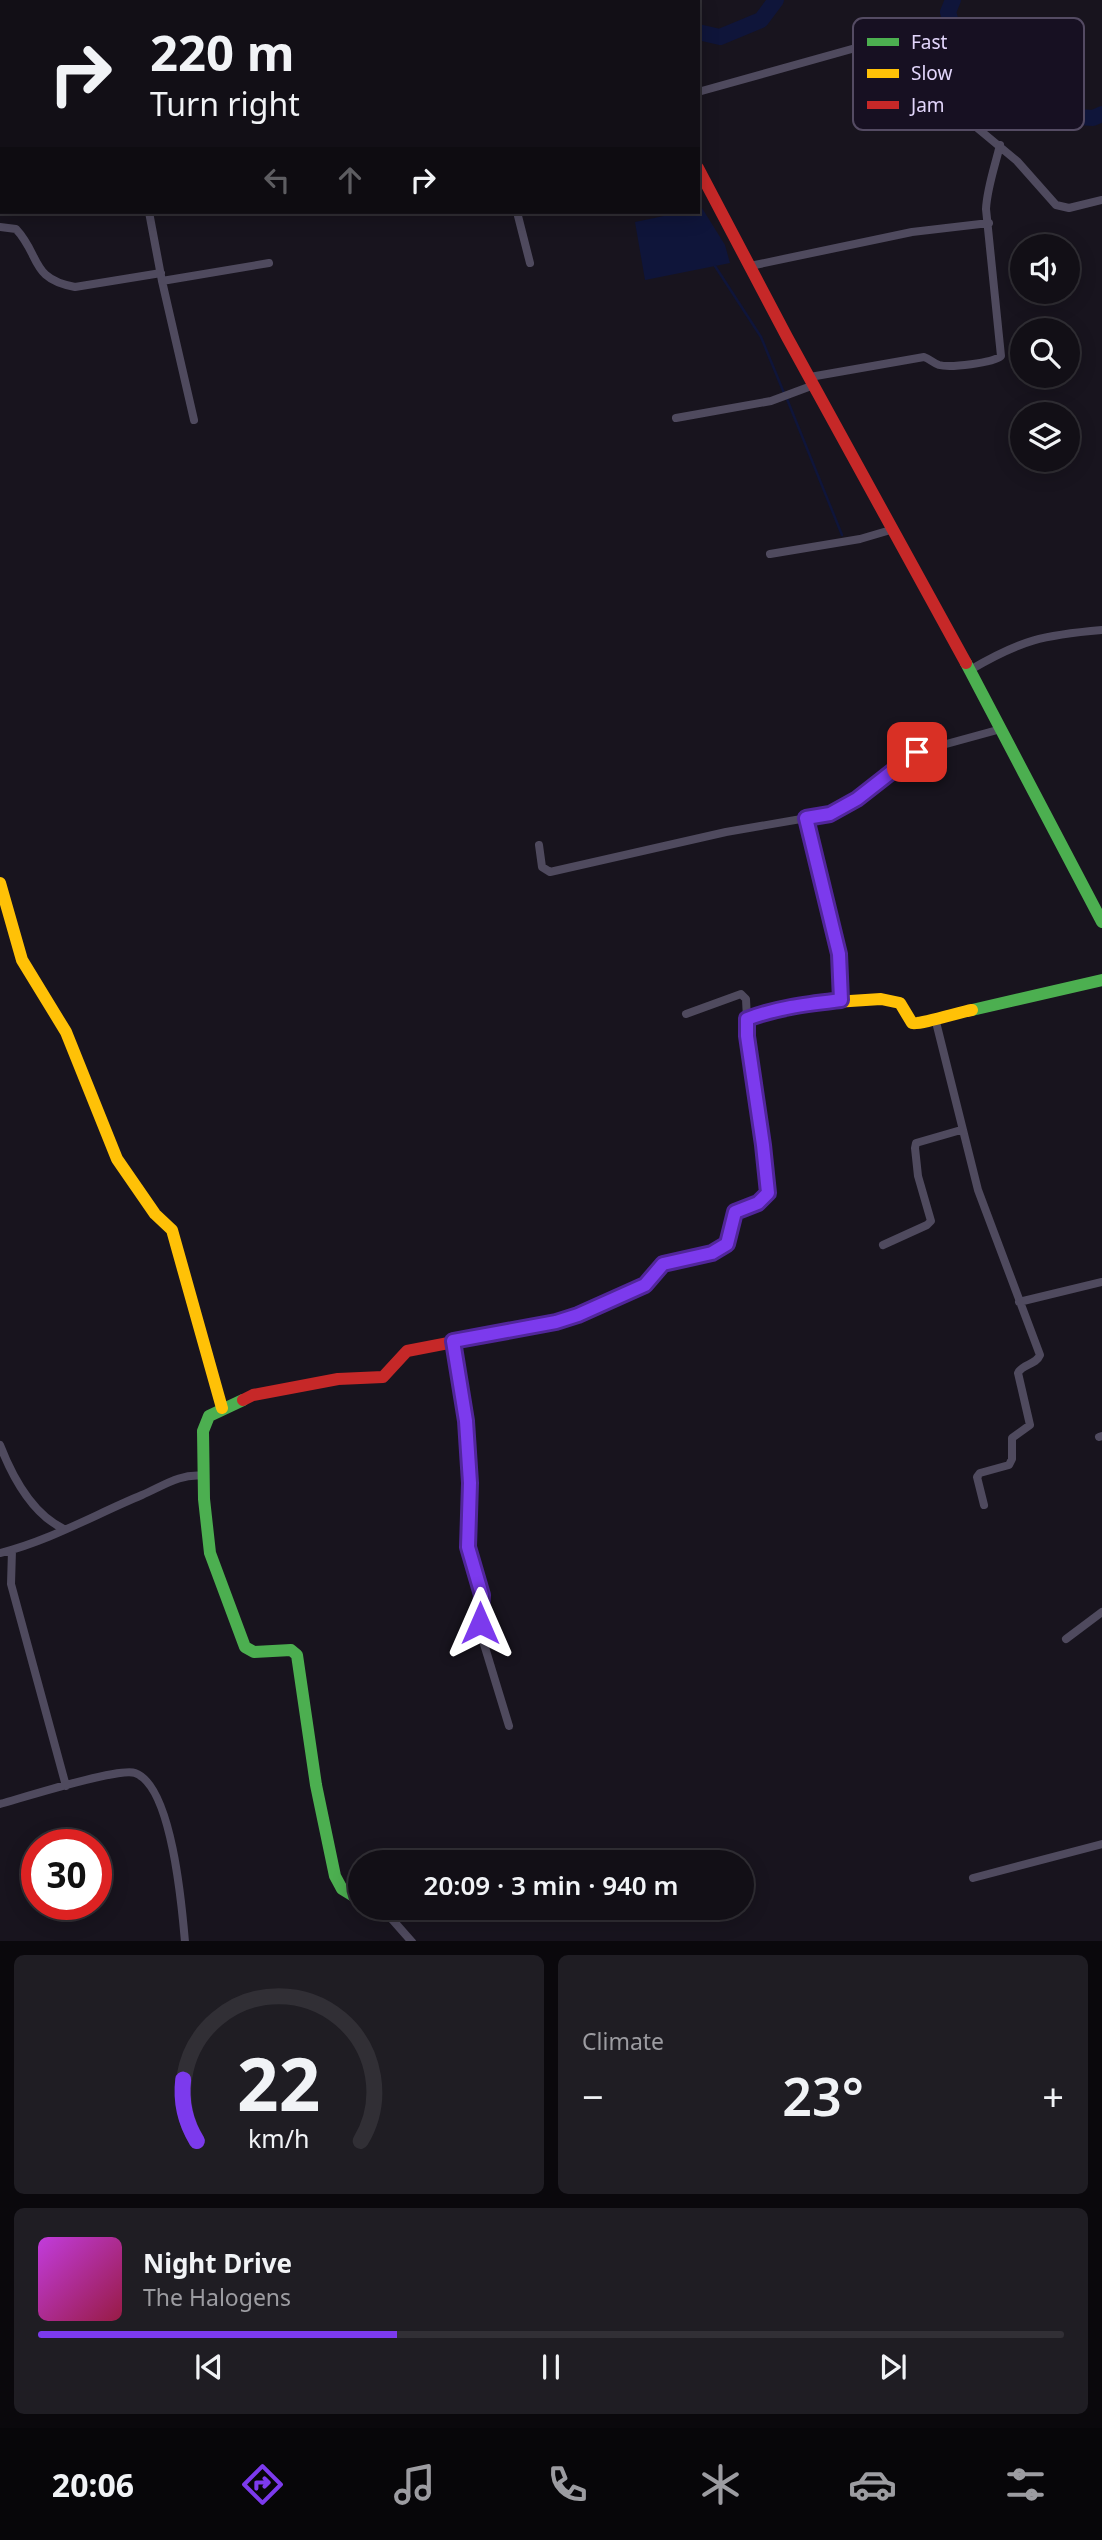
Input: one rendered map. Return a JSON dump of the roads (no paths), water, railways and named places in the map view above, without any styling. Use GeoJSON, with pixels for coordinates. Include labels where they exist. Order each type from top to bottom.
{"type":"FeatureCollection","features":[{"type":"Feature","properties":{"kind":"main road"},"geometry":{"type":"LineString","coordinates":[[700,171],[970,670],[1102,922]]}},
{"type":"Feature","properties":{"kind":"main road"},"geometry":{"type":"LineString","coordinates":[[0,883],[22,960],[66,1032],[117,1158],[155,1214],[172,1230],[222,1408]]}},
{"type":"Feature","properties":{"kind":"main road"},"geometry":{"type":"LineString","coordinates":[[348,1893],[342,1889],[335,1876],[316,1785],[304,1688],[297,1655],[291,1650],[248,1650],[243,1644],[210,1553],[206,1525],[203,1432],[209,1416],[253,1395],[338,1379],[383,1377],[403,1353],[578,1315],[645,1285],[663,1264],[712,1253],[727,1244],[735,1212],[758,1203],[768,1193],[747,1019],[775,1009],[806,1003],[841,1000],[897,1001],[904,1007],[912,1023],[925,1024],[935,1018],[1102,980]]}},
{"type":"Feature","properties":{"kind":"street"},"geometry":{"type":"LineString","coordinates":[[700,91],[853,49]]}},
{"type":"Feature","properties":{"kind":"street"},"geometry":{"type":"LineString","coordinates":[[981,130],[1017,161],[1056,205],[1069,208],[1102,200]]}},
{"type":"Feature","properties":{"kind":"street"},"geometry":{"type":"LineString","coordinates":[[676,418],[771,401],[812,381],[924,357],[944,366],[987,362],[1001,356],[987,196],[1000,145]]}},
{"type":"Feature","properties":{"kind":"street"},"geometry":{"type":"LineString","coordinates":[[149,214],[194,419]]}},
{"type":"Feature","properties":{"kind":"street"},"geometry":{"type":"LineString","coordinates":[[518,214],[530,263]]}},
{"type":"Feature","properties":{"kind":"street"},"geometry":{"type":"LineString","coordinates":[[750,265],[912,232],[989,223]]}},
{"type":"Feature","properties":{"kind":"street"},"geometry":{"type":"LineString","coordinates":[[0,227],[16,229],[41,272],[61,285],[75,287],[269,263]]}},
{"type":"Feature","properties":{"kind":"street"},"geometry":{"type":"LineString","coordinates":[[770,554],[860,539],[894,529]]}},
{"type":"Feature","properties":{"kind":"street"},"geometry":{"type":"LineString","coordinates":[[970,670],[1021,643],[1046,636],[1102,630]]}},
{"type":"Feature","properties":{"kind":"street"},"geometry":{"type":"LineString","coordinates":[[539,845],[542,867],[550,873],[726,832],[830,814],[857,799],[917,752],[1001,729]]}},
{"type":"Feature","properties":{"kind":"street"},"geometry":{"type":"LineString","coordinates":[[806,818],[839,954],[841,1000]]}},
{"type":"Feature","properties":{"kind":"street"},"geometry":{"type":"LineString","coordinates":[[686,1014],[741,994],[746,999],[747,1019]]}},
{"type":"Feature","properties":{"kind":"street"},"geometry":{"type":"LineString","coordinates":[[935,1018],[978,1190],[1040,1355],[1018,1373],[1031,1425],[1012,1438],[1012,1459],[1009,1465],[978,1474],[984,1505]]}},
{"type":"Feature","properties":{"kind":"street"},"geometry":{"type":"LineString","coordinates":[[883,1245],[931,1221],[918,1176],[916,1143],[961,1130]]}},
{"type":"Feature","properties":{"kind":"street"},"geometry":{"type":"LineString","coordinates":[[1019,1302],[1102,1282]]}},
{"type":"Feature","properties":{"kind":"street"},"geometry":{"type":"LineString","coordinates":[[453,1341],[466,1421],[470,1483],[468,1547],[482,1595],[482,1639],[509,1727]]}},
{"type":"Feature","properties":{"kind":"street"},"geometry":{"type":"LineString","coordinates":[[0,1445],[19,1485],[52,1524],[64,1529]]}},
{"type":"Feature","properties":{"kind":"street"},"geometry":{"type":"LineString","coordinates":[[0,1553],[64,1529],[168,1481],[194,1475],[204,1476]]}},
{"type":"Feature","properties":{"kind":"street"},"geometry":{"type":"LineString","coordinates":[[12,1550],[11,1584],[65,1786]]}},
{"type":"Feature","properties":{"kind":"street"},"geometry":{"type":"LineString","coordinates":[[1066,1639],[1102,1612]]}},
{"type":"Feature","properties":{"kind":"street"},"geometry":{"type":"LineString","coordinates":[[0,1804],[125,1772],[136,1773],[146,1780],[168,1829],[179,1871],[185,1941]]}},
{"type":"Feature","properties":{"kind":"street"},"geometry":{"type":"LineString","coordinates":[[973,1878],[1102,1844]]}},
{"type":"Feature","properties":{"kind":"street"},"geometry":{"type":"LineString","coordinates":[[393,1920],[412,1941]]}},
{"type":"Feature","properties":{"kind":"waterway"},"geometry":{"type":"LineString","coordinates":[[700,32],[720,37],[761,20],[776,0]]}},
{"type":"Feature","properties":{"kind":"waterway"},"geometry":{"type":"LineString","coordinates":[[950,18],[948,12],[953,0]]}},
{"type":"Feature","properties":{"kind":"waterway"},"geometry":{"type":"LineString","coordinates":[[1084,117],[1093,118],[1102,114]]}},
{"type":"Feature","properties":{"kind":"waterway"},"geometry":{"type":"LineString","coordinates":[[715,266],[761,337],[784,393]]}},
{"type":"Feature","properties":{"kind":"waterway"},"geometry":{"type":"LineString","coordinates":[[787,399],[842,535]]}}]}
